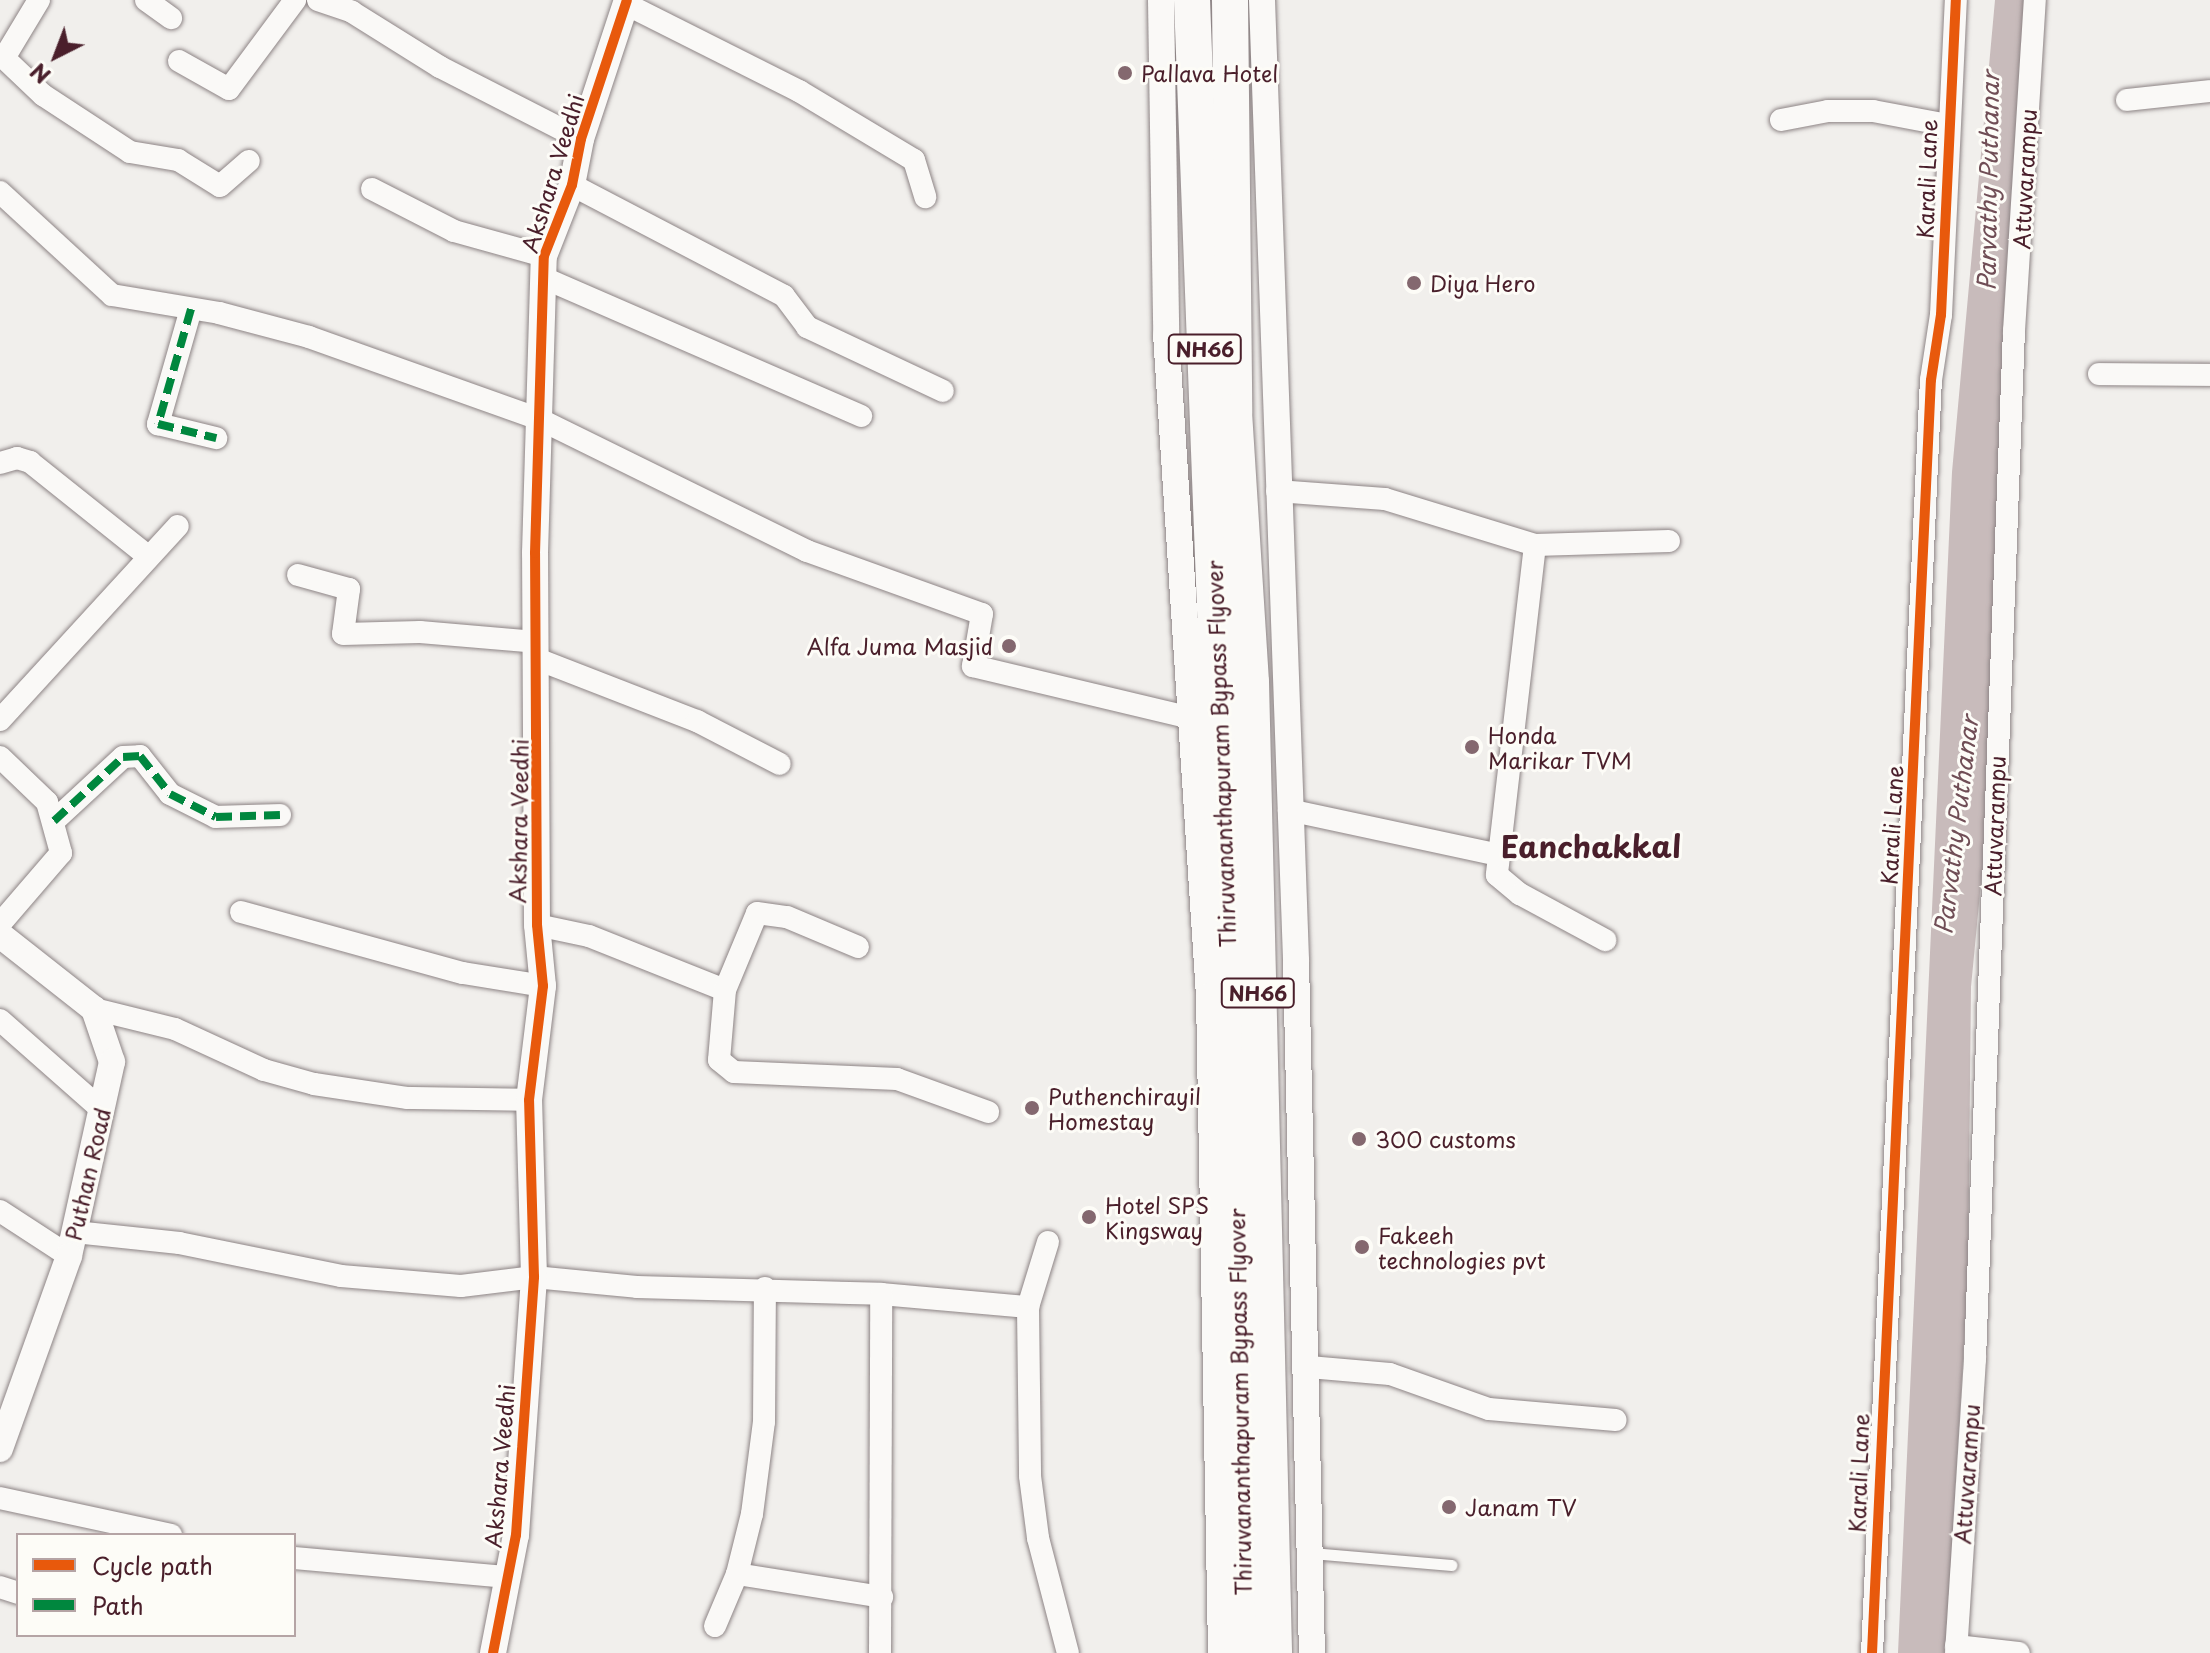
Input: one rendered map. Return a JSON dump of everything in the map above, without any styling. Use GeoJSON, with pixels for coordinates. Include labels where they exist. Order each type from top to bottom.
{"type":"FeatureCollection","features":[{"type":"Feature","properties":{"kind":"highway","name":"Thiruvananthapuram Bypass Flyover"},"geometry":{"type":"LineString","coordinates":[[1192,0],[1230,1008],[1274,1653]]}},
{"type":"Feature","properties":{"kind":"highway","name":"Thiruvananthapuram Bypass Flyover"},"geometry":{"type":"LineString","coordinates":[[1230,0],[1234,412],[1251,682],[1250,1304],[1243,1653]]}},
{"type":"Feature","properties":{"kind":"street"},"geometry":{"type":"LineString","coordinates":[[39,0],[7,41],[4,58],[43,95],[130,152],[178,160],[220,186],[249,161]]}},
{"type":"Feature","properties":{"kind":"street"},"geometry":{"type":"LineString","coordinates":[[146,0],[171,18]]}},
{"type":"Feature","properties":{"kind":"street"},"geometry":{"type":"LineString","coordinates":[[179,61],[229,89],[295,0]]}},
{"type":"Feature","properties":{"kind":"street"},"geometry":{"type":"LineString","coordinates":[[318,0],[352,12],[440,67],[581,139]]}},
{"type":"Feature","properties":{"kind":"street"},"geometry":{"type":"LineString","coordinates":[[1161,0],[1166,334],[1209,996],[1221,1653]]}},
{"type":"Feature","properties":{"kind":"street"},"geometry":{"type":"LineString","coordinates":[[1262,0],[1309,1367],[1312,1653]]}},
{"type":"Feature","properties":{"kind":"street","name":"Karali Lane"},"geometry":{"type":"LineString","coordinates":[[1872,1653],[1931,380],[1941,315],[1947,125],[1956,0]]}},
{"type":"Feature","properties":{"kind":"street","name":"Attuvarampu"},"geometry":{"type":"LineString","coordinates":[[1956,1649],[1975,1359],[2014,331],[2035,0]]}},
{"type":"Feature","properties":{"kind":"street"},"geometry":{"type":"LineString","coordinates":[[626,2],[799,91],[914,160],[925,197]]}},
{"type":"Feature","properties":{"kind":"street","name":"Akshara Veedhi"},"geometry":{"type":"LineString","coordinates":[[493,1653],[516,1535],[534,1277],[529,1100],[543,986],[537,925],[536,650],[537,368],[544,267],[572,185],[581,139],[626,2]]}},
{"type":"Feature","properties":{"kind":"street"},"geometry":{"type":"LineString","coordinates":[[2127,100],[2210,91]]}},
{"type":"Feature","properties":{"kind":"street"},"geometry":{"type":"LineString","coordinates":[[1781,120],[1828,111],[1873,111],[1947,125]]}},
{"type":"Feature","properties":{"kind":"street"},"geometry":{"type":"LineString","coordinates":[[572,185],[784,296],[807,327],[943,391]]}},
{"type":"Feature","properties":{"kind":"street"},"geometry":{"type":"LineString","coordinates":[[372,189],[454,231],[544,267],[861,416]]}},
{"type":"Feature","properties":{"kind":"street"},"geometry":{"type":"LineString","coordinates":[[0,192],[112,295],[191,309],[309,337],[539,419],[807,551],[982,614],[973,666],[1191,718]]}},
{"type":"Feature","properties":{"kind":"street"},"geometry":{"type":"LineString","coordinates":[[191,309],[158,424],[216,438]]}},
{"type":"Feature","properties":{"kind":"street"},"geometry":{"type":"LineString","coordinates":[[2099,374],[2210,375]]}},
{"type":"Feature","properties":{"kind":"street"},"geometry":{"type":"LineString","coordinates":[[0,463],[17,458],[30,462],[149,557]]}},
{"type":"Feature","properties":{"kind":"street"},"geometry":{"type":"LineString","coordinates":[[1277,491],[1385,499],[1535,545],[1669,541]]}},
{"type":"Feature","properties":{"kind":"street"},"geometry":{"type":"LineString","coordinates":[[0,720],[178,526]]}},
{"type":"Feature","properties":{"kind":"street"},"geometry":{"type":"LineString","coordinates":[[1535,545],[1497,875],[1605,940]]}},
{"type":"Feature","properties":{"kind":"street"},"geometry":{"type":"LineString","coordinates":[[298,575],[349,589],[343,634],[420,632],[536,650],[697,721],[780,764]]}},
{"type":"Feature","properties":{"kind":"street"},"geometry":{"type":"LineString","coordinates":[[54,821],[123,757],[140,756],[170,794],[216,817],[280,815]]}},
{"type":"Feature","properties":{"kind":"street"},"geometry":{"type":"LineString","coordinates":[[0,757],[28,780],[54,821],[61,853],[0,924]]}},
{"type":"Feature","properties":{"kind":"street"},"geometry":{"type":"LineString","coordinates":[[1289,810],[1499,855]]}},
{"type":"Feature","properties":{"kind":"street"},"geometry":{"type":"LineString","coordinates":[[241,912],[463,973],[543,986]]}},
{"type":"Feature","properties":{"kind":"street"},"geometry":{"type":"LineString","coordinates":[[858,947],[787,917],[757,913],[725,990],[719,1060],[734,1072],[897,1079],[988,1112]]}},
{"type":"Feature","properties":{"kind":"street"},"geometry":{"type":"LineString","coordinates":[[537,925],[589,936],[725,990]]}},
{"type":"Feature","properties":{"kind":"street"},"geometry":{"type":"LineString","coordinates":[[0,935],[94,1009],[175,1029],[264,1070],[314,1084],[408,1098],[529,1100]]}},
{"type":"Feature","properties":{"kind":"street","name":"Puthan Road"},"geometry":{"type":"LineString","coordinates":[[0,1449],[72,1244],[102,1110],[112,1062],[94,1009]]}},
{"type":"Feature","properties":{"kind":"street"},"geometry":{"type":"LineString","coordinates":[[0,1020],[102,1110]]}},
{"type":"Feature","properties":{"kind":"street"},"geometry":{"type":"LineString","coordinates":[[0,1211],[72,1244],[179,1243],[341,1276],[461,1286],[534,1277],[637,1287],[765,1288],[881,1294],[1028,1307]]}},
{"type":"Feature","properties":{"kind":"street"},"geometry":{"type":"LineString","coordinates":[[1048,1242],[1028,1307],[1030,1476],[1038,1538],[1068,1653]]}},
{"type":"Feature","properties":{"kind":"street"},"geometry":{"type":"LineString","coordinates":[[715,1626],[737,1574],[752,1514],[764,1422],[765,1288]]}},
{"type":"Feature","properties":{"kind":"street"},"geometry":{"type":"LineString","coordinates":[[880,1653],[881,1294]]}},
{"type":"Feature","properties":{"kind":"street"},"geometry":{"type":"LineString","coordinates":[[1309,1367],[1390,1374],[1489,1409],[1616,1420]]}},
{"type":"Feature","properties":{"kind":"street"},"geometry":{"type":"LineString","coordinates":[[0,1498],[162,1533]]}},
{"type":"Feature","properties":{"kind":"street"},"geometry":{"type":"LineString","coordinates":[[296,1558],[508,1577]]}},
{"type":"Feature","properties":{"kind":"street"},"geometry":{"type":"LineString","coordinates":[[737,1574],[882,1597]]}},
{"type":"Feature","properties":{"kind":"street"},"geometry":{"type":"LineString","coordinates":[[1956,1649],[2019,1653]]}},
{"type":"Feature","properties":{"kind":"lane"},"geometry":{"type":"LineString","coordinates":[[1311,1553],[1451,1565]]}},
{"type":"Feature","properties":{"kind":"water","name":"Parvathy Puthanar"},"geometry":{"type":"Polygon","coordinates":[[[1995,0],[2034,0],[2007,611],[1971,987],[1968,1273],[1946,1653],[1898,1653],[1952,472],[1995,0]]]}},
{"type":"Feature","properties":{"kind":"marked path"},"geometry":{"type":"LineString","coordinates":[[191,309],[158,424],[216,438]]}},
{"type":"Feature","properties":{"kind":"marked path"},"geometry":{"type":"LineString","coordinates":[[54,821],[123,757],[140,756],[170,794],[216,817],[280,815]]}},
{"type":"Feature","properties":{"kind":"cycle path"},"geometry":{"type":"LineString","coordinates":[[493,1653],[516,1535],[534,1277],[529,1100],[543,986],[537,925],[535,553],[544,256],[572,185],[581,139],[627,0]]}},
{"type":"Feature","properties":{"kind":"cycle path"},"geometry":{"type":"LineString","coordinates":[[1872,1653],[1931,380],[1941,315],[1956,0]]}},
{"type":"Feature","properties":{"kind":"place","name":"Pallava Hotel"},"geometry":{"type":"Point","coordinates":[1125,73]}},
{"type":"Feature","properties":{"kind":"place","name":"Diya Hero"},"geometry":{"type":"Point","coordinates":[1414,283]}},
{"type":"Feature","properties":{"kind":"place","name":"Alfa Juma Masjid"},"geometry":{"type":"Point","coordinates":[1009,646]}},
{"type":"Feature","properties":{"kind":"place","name":"Honda Marikar TVM"},"geometry":{"type":"Point","coordinates":[1472,747]}},
{"type":"Feature","properties":{"kind":"place","name":"Puthenchirayil Homestay"},"geometry":{"type":"Point","coordinates":[1032,1108]}},
{"type":"Feature","properties":{"kind":"place","name":"300 customs"},"geometry":{"type":"Point","coordinates":[1359,1139]}},
{"type":"Feature","properties":{"kind":"place","name":"Hotel SPS Kingsway"},"geometry":{"type":"Point","coordinates":[1089,1217]}},
{"type":"Feature","properties":{"kind":"place","name":"Fakeeh technologies pvt"},"geometry":{"type":"Point","coordinates":[1362,1247]}},
{"type":"Feature","properties":{"kind":"place","name":"Janam TV"},"geometry":{"type":"Point","coordinates":[1449,1507]}},
{"type":"Feature","properties":{"kind":"district","name":"Eanchakkal"},"geometry":{"type":"Point","coordinates":[1591,846]}}]}
